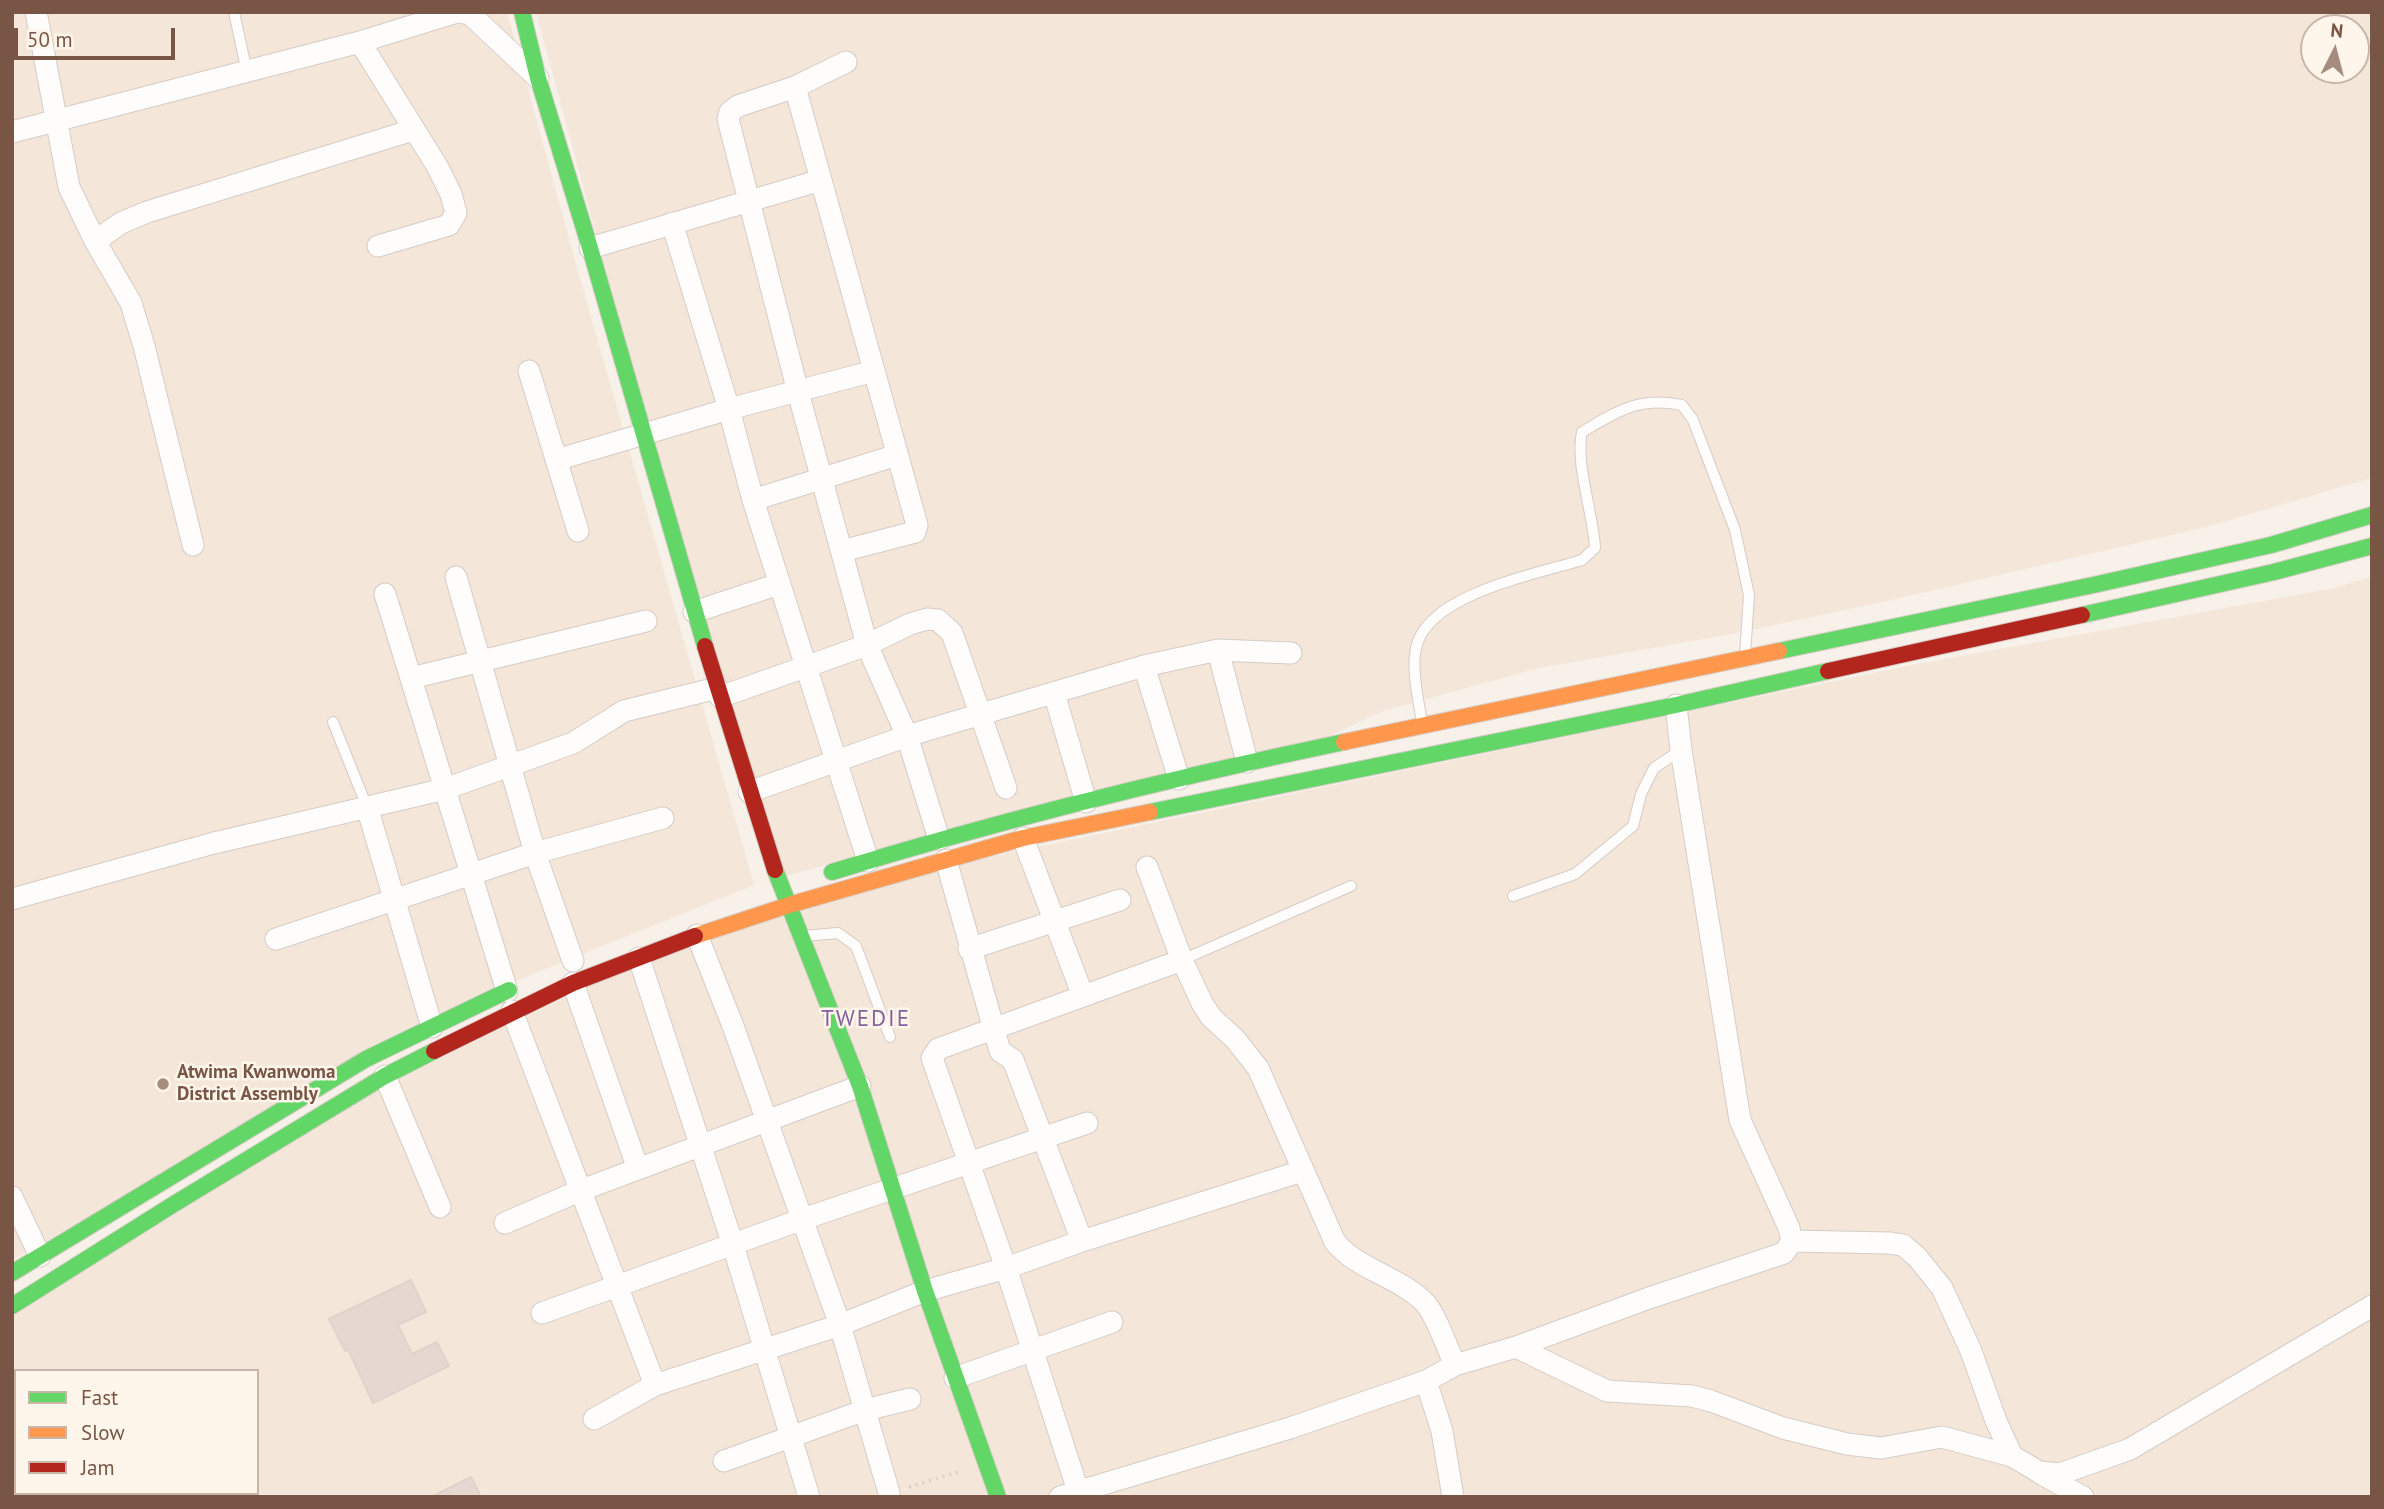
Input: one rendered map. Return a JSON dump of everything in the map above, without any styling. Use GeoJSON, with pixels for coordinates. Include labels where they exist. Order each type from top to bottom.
{"type":"FeatureCollection","features":[{"type":"Feature","properties":{"kind":"street"},"geometry":{"type":"LineString","coordinates":[[36,12],[69,187],[95,241],[131,303],[193,545]]}},
{"type":"Feature","properties":{"kind":"street"},"geometry":{"type":"LineString","coordinates":[[12,132],[360,42],[457,12],[470,13],[538,78]]}},
{"type":"Feature","properties":{"kind":"street"},"geometry":{"type":"LineString","coordinates":[[523,12],[538,78],[718,692],[781,888],[860,1086],[925,1291],[998,1497]]}},
{"type":"Feature","properties":{"kind":"street"},"geometry":{"type":"LineString","coordinates":[[360,42],[437,166],[451,194],[456,213],[449,225],[378,246]]}},
{"type":"Feature","properties":{"kind":"street"},"geometry":{"type":"LineString","coordinates":[[846,62],[795,87],[737,106],[728,118],[798,392],[867,645],[907,736],[939,839]]}},
{"type":"Feature","properties":{"kind":"street"},"geometry":{"type":"LineString","coordinates":[[795,87],[917,525],[915,532],[842,551]]}},
{"type":"Feature","properties":{"kind":"street"},"geometry":{"type":"LineString","coordinates":[[95,241],[121,223],[147,212],[413,130]]}},
{"type":"Feature","properties":{"kind":"street"},"geometry":{"type":"LineString","coordinates":[[590,248],[821,180]]}},
{"type":"Feature","properties":{"kind":"street"},"geometry":{"type":"LineString","coordinates":[[672,223],[729,409],[753,500],[867,861]]}},
{"type":"Feature","properties":{"kind":"street"},"geometry":{"type":"LineString","coordinates":[[529,371],[578,531]]}},
{"type":"Feature","properties":{"kind":"street"},"geometry":{"type":"LineString","coordinates":[[556,460],[729,409],[874,371]]}},
{"type":"Feature","properties":{"kind":"street"},"geometry":{"type":"LineString","coordinates":[[753,500],[897,455]]}},
{"type":"Feature","properties":{"kind":"street"},"geometry":{"type":"LineString","coordinates":[[818,876],[939,839],[1247,762],[2098,584],[2258,548],[2340,527],[2372,515]]}},
{"type":"Feature","properties":{"kind":"street"},"geometry":{"type":"LineString","coordinates":[[12,1306],[174,1204],[509,1001],[573,967],[639,958],[697,935],[789,905],[1023,838],[1676,705],[2274,572],[2372,546]]}},
{"type":"Feature","properties":{"kind":"street"},"geometry":{"type":"LineString","coordinates":[[456,578],[535,853],[638,1169]]}},
{"type":"Feature","properties":{"kind":"street"},"geometry":{"type":"LineString","coordinates":[[694,611],[779,584]]}},
{"type":"Feature","properties":{"kind":"street"},"geometry":{"type":"LineString","coordinates":[[385,594],[509,1001],[655,1385]]}},
{"type":"Feature","properties":{"kind":"street"},"geometry":{"type":"LineString","coordinates":[[12,899],[214,843],[445,789],[573,743],[624,711],[718,692],[867,645],[910,624],[927,620],[938,620],[952,633],[1006,788]]}},
{"type":"Feature","properties":{"kind":"street"},"geometry":{"type":"LineString","coordinates":[[411,678],[646,621]]}},
{"type":"Feature","properties":{"kind":"street"},"geometry":{"type":"LineString","coordinates":[[750,792],[907,736],[1144,666],[1218,650],[1291,653]]}},
{"type":"Feature","properties":{"kind":"street"},"geometry":{"type":"LineString","coordinates":[[1218,650],[1247,762]]}},
{"type":"Feature","properties":{"kind":"street"},"geometry":{"type":"LineString","coordinates":[[1144,666],[1179,779]]}},
{"type":"Feature","properties":{"kind":"street"},"geometry":{"type":"LineString","coordinates":[[1054,693],[1086,803]]}},
{"type":"Feature","properties":{"kind":"street"},"geometry":{"type":"LineString","coordinates":[[1182,960],[938,1049],[932,1058],[1006,1268],[1073,1495],[1290,1429],[1426,1381],[1455,1365],[1516,1347],[1748,1263],[1784,1253],[1792,1241],[1790,1228],[1740,1121],[1676,705]]}},
{"type":"Feature","properties":{"kind":"street"},"geometry":{"type":"LineString","coordinates":[[367,807],[432,1027]]}},
{"type":"Feature","properties":{"kind":"street"},"geometry":{"type":"LineString","coordinates":[[276,939],[535,853],[663,818]]}},
{"type":"Feature","properties":{"kind":"street"},"geometry":{"type":"LineString","coordinates":[[1023,838],[1083,996]]}},
{"type":"Feature","properties":{"kind":"street"},"geometry":{"type":"LineString","coordinates":[[946,860],[992,1029],[1000,1051],[1013,1060],[1082,1241]]}},
{"type":"Feature","properties":{"kind":"street"},"geometry":{"type":"LineString","coordinates":[[1147,867],[1182,960],[1202,1003],[1211,1017],[1235,1039],[1258,1068],[1335,1242],[1346,1255],[1397,1281],[1427,1303],[1455,1365]]}},
{"type":"Feature","properties":{"kind":"street"},"geometry":{"type":"LineString","coordinates":[[969,949],[1119,900]]}},
{"type":"Feature","properties":{"kind":"street"},"geometry":{"type":"LineString","coordinates":[[697,935],[733,1026],[840,1325],[890,1493]]}},
{"type":"Feature","properties":{"kind":"street"},"geometry":{"type":"LineString","coordinates":[[639,958],[733,1245],[809,1497]]}},
{"type":"Feature","properties":{"kind":"street"},"geometry":{"type":"LineString","coordinates":[[12,1273],[366,1059],[432,1027],[509,1001],[529,981]]}},
{"type":"Feature","properties":{"kind":"street"},"geometry":{"type":"LineString","coordinates":[[385,1076],[440,1207]]}},
{"type":"Feature","properties":{"kind":"street"},"geometry":{"type":"LineString","coordinates":[[505,1223],[579,1191],[860,1086]]}},
{"type":"Feature","properties":{"kind":"street"},"geometry":{"type":"LineString","coordinates":[[542,1313],[803,1219],[1087,1123]]}},
{"type":"Feature","properties":{"kind":"street"},"geometry":{"type":"LineString","coordinates":[[594,1419],[655,1385],[840,1325],[925,1291],[1006,1268],[1302,1171]]}},
{"type":"Feature","properties":{"kind":"street"},"geometry":{"type":"LineString","coordinates":[[12,1197],[40,1256]]}},
{"type":"Feature","properties":{"kind":"street"},"geometry":{"type":"LineString","coordinates":[[1792,1241],[1889,1242],[1903,1245],[1917,1257],[1942,1288],[1971,1351],[1996,1421],[2012,1455]]}},
{"type":"Feature","properties":{"kind":"street"},"geometry":{"type":"LineString","coordinates":[[2039,1472],[2060,1474],[2130,1449],[2372,1306]]}},
{"type":"Feature","properties":{"kind":"street"},"geometry":{"type":"LineString","coordinates":[[956,1378],[1111,1322]]}},
{"type":"Feature","properties":{"kind":"street"},"geometry":{"type":"LineString","coordinates":[[1516,1347],[1607,1391],[1692,1396],[1783,1427],[1847,1444],[1881,1448],[1942,1437],[2012,1455],[2083,1497]]}},
{"type":"Feature","properties":{"kind":"street"},"geometry":{"type":"LineString","coordinates":[[1426,1381],[1441,1432],[1453,1497]]}},
{"type":"Feature","properties":{"kind":"street"},"geometry":{"type":"LineString","coordinates":[[724,1461],[865,1410],[910,1399]]}},
{"type":"Feature","properties":{"kind":"street"},"geometry":{"type":"LineString","coordinates":[[2039,1472],[2046,1497]]}},
{"type":"Feature","properties":{"kind":"lane"},"geometry":{"type":"LineString","coordinates":[[234,12],[247,72]]}},
{"type":"Feature","properties":{"kind":"lane"},"geometry":{"type":"LineString","coordinates":[[1422,725],[1416,681],[1416,648],[1426,626],[1447,608],[1477,592],[1582,560],[1595,548],[1594,525],[1578,447],[1582,432],[1623,408],[1661,401],[1682,405],[1693,420],[1735,530],[1742,562],[1749,596],[1745,658]]}},
{"type":"Feature","properties":{"kind":"lane"},"geometry":{"type":"LineString","coordinates":[[333,722],[367,807]]}},
{"type":"Feature","properties":{"kind":"lane"},"geometry":{"type":"LineString","coordinates":[[1513,895],[1575,874],[1633,825],[1641,794],[1654,768],[1681,750]]}},
{"type":"Feature","properties":{"kind":"lane"},"geometry":{"type":"LineString","coordinates":[[1182,960],[1351,886]]}},
{"type":"Feature","properties":{"kind":"lane"},"geometry":{"type":"LineString","coordinates":[[802,936],[838,933],[856,946],[890,1037]]}},
{"type":"Feature","properties":{"kind":"path"},"geometry":{"type":"LineString","coordinates":[[890,1493],[986,1464]]}},
{"type":"Feature","properties":{"kind":"shaded area"},"geometry":{"type":"Polygon","coordinates":[[[12,12],[507,12],[577,268],[754,885],[476,997],[12,1260],[12,12]]]}},
{"type":"Feature","properties":{"kind":"shaded area"},"geometry":{"type":"Polygon","coordinates":[[[536,12],[2372,12],[2372,478],[2206,527],[1887,601],[1737,633],[1539,668],[1383,711],[1297,751],[933,834],[780,878],[603,260],[536,12]]]}},
{"type":"Feature","properties":{"kind":"shaded area"},"geometry":{"type":"Polygon","coordinates":[[[2372,576],[2372,1497],[12,1497],[12,1314],[389,1083],[639,962],[931,869],[1912,665],[2335,588],[2372,576]]]}},
{"type":"Feature","properties":{"kind":"building"},"geometry":{"type":"Polygon","coordinates":[[[411,1280],[426,1312],[398,1325],[412,1354],[437,1342],[449,1366],[373,1403],[348,1349],[345,1351],[329,1319],[411,1280]]]}},
{"type":"Feature","properties":{"kind":"building"},"geometry":{"type":"Polygon","coordinates":[[[471,1477],[481,1497],[431,1497],[471,1477]]]}},
{"type":"Feature","properties":{"kind":"traffic: fast"},"geometry":{"type":"LineString","coordinates":[[522,12],[538,78],[705,646]]}},
{"type":"Feature","properties":{"kind":"traffic: fast"},"geometry":{"type":"LineString","coordinates":[[1779,651],[2271,545],[2372,515]]}},
{"type":"Feature","properties":{"kind":"traffic: fast"},"geometry":{"type":"LineString","coordinates":[[2082,615],[2274,572],[2372,546]]}},
{"type":"Feature","properties":{"kind":"traffic: fast"},"geometry":{"type":"LineString","coordinates":[[1150,812],[1676,705],[1828,671]]}},
{"type":"Feature","properties":{"kind":"traffic: fast"},"geometry":{"type":"LineString","coordinates":[[832,872],[1086,801],[1344,742]]}},
{"type":"Feature","properties":{"kind":"traffic: fast"},"geometry":{"type":"LineString","coordinates":[[775,870],[860,1086],[925,1291],[998,1497]]}},
{"type":"Feature","properties":{"kind":"traffic: fast"},"geometry":{"type":"LineString","coordinates":[[12,1273],[366,1059],[509,990]]}},
{"type":"Feature","properties":{"kind":"traffic: fast"},"geometry":{"type":"LineString","coordinates":[[12,1306],[385,1076],[434,1051]]}},
{"type":"Feature","properties":{"kind":"traffic: slow"},"geometry":{"type":"LineString","coordinates":[[1344,742],[1779,651]]}},
{"type":"Feature","properties":{"kind":"traffic: slow"},"geometry":{"type":"LineString","coordinates":[[695,936],[789,905],[1023,838],[1150,812]]}},
{"type":"Feature","properties":{"kind":"traffic: jam"},"geometry":{"type":"LineString","coordinates":[[1828,671],[2082,615]]}},
{"type":"Feature","properties":{"kind":"traffic: jam"},"geometry":{"type":"LineString","coordinates":[[705,646],[775,870]]}},
{"type":"Feature","properties":{"kind":"traffic: jam"},"geometry":{"type":"LineString","coordinates":[[434,1051],[573,983],[695,936]]}},
{"type":"Feature","properties":{"kind":"place","name":"Atwima Kwanwoma District Assembly"},"geometry":{"type":"Point","coordinates":[163,1084]}},
{"type":"Feature","properties":{"kind":"district","name":"TWEDIE"},"geometry":{"type":"Point","coordinates":[866,1019]}}]}
